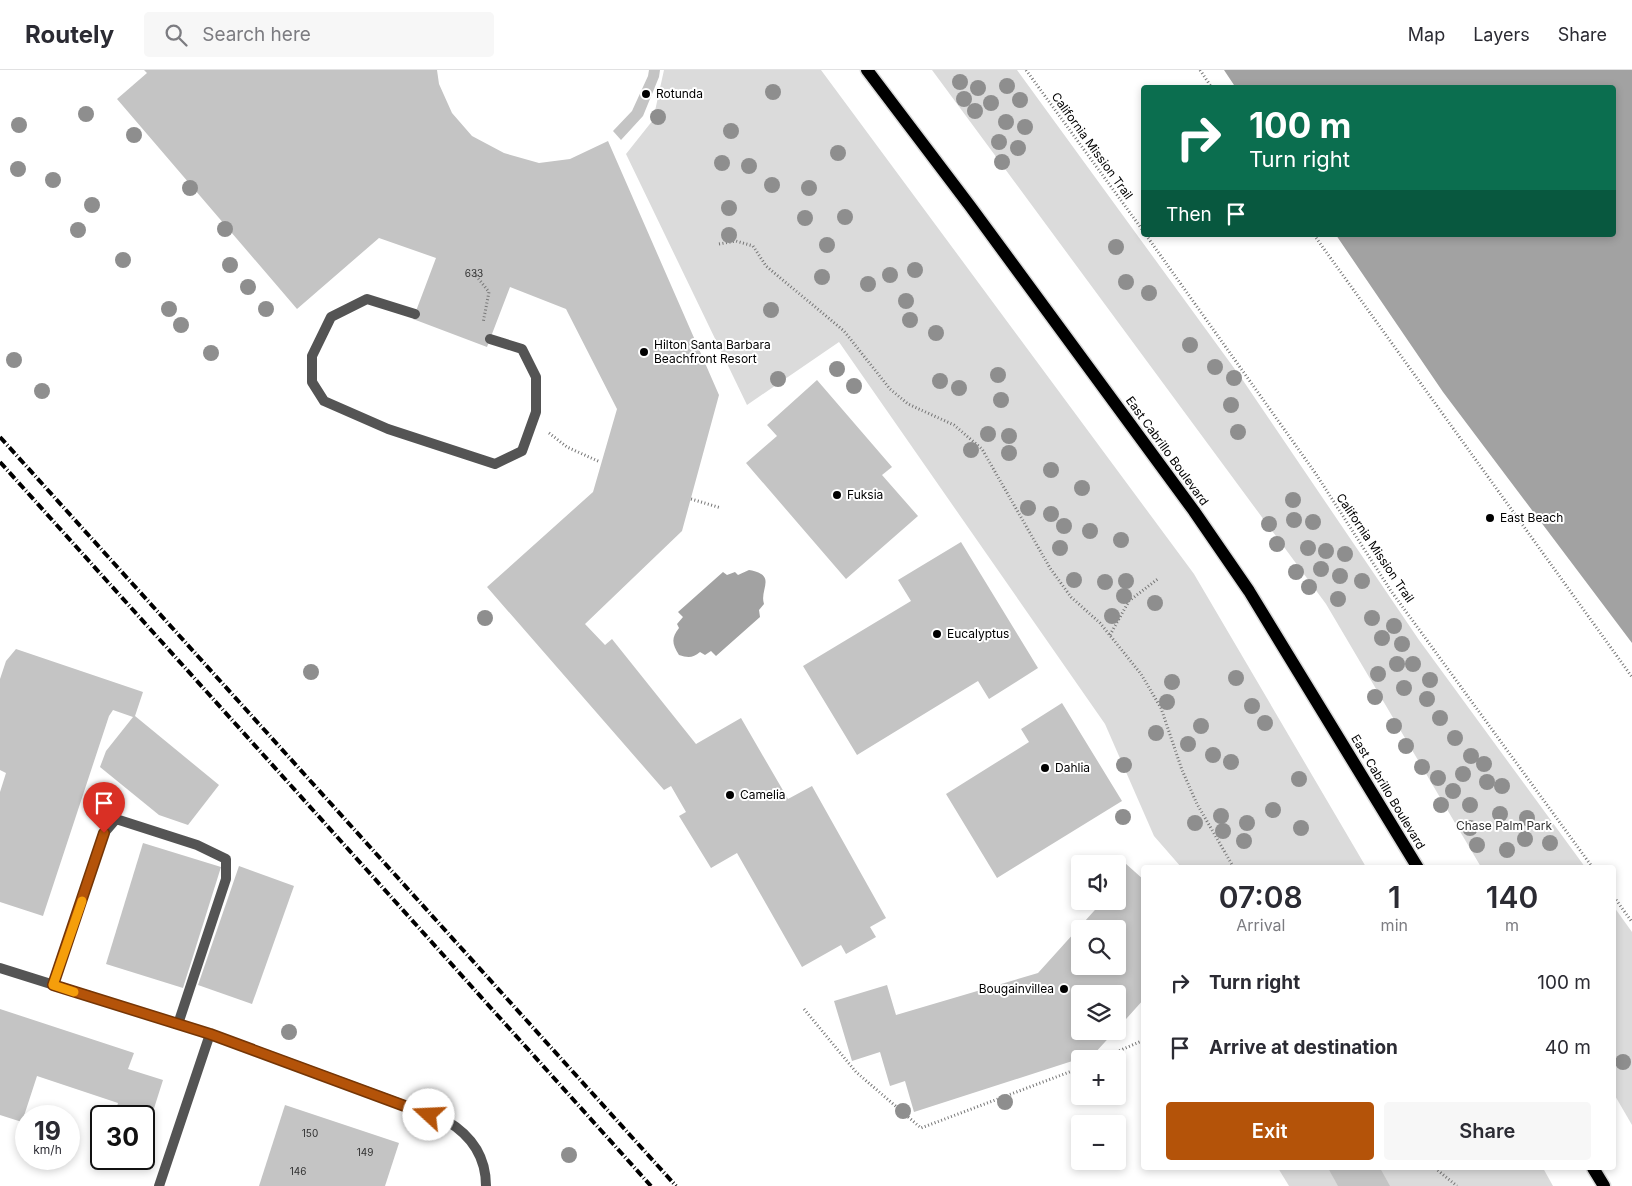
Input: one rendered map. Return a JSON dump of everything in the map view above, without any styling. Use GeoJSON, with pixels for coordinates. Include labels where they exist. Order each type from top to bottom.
{"type":"FeatureCollection","features":[{"type":"Feature","properties":{"kind":"main road","name":"East Cabrillo Boulevard"},"geometry":{"type":"LineString","coordinates":[[867,70],[970,206],[1194,512],[1249,591],[1416,865]]}},
{"type":"Feature","properties":{"kind":"main road"},"geometry":{"type":"LineString","coordinates":[[1594,1170],[1604,1186]]}},
{"type":"Feature","properties":{"kind":"street"},"geometry":{"type":"LineString","coordinates":[[415,314],[368,299],[331,317],[312,356],[312,382],[324,401],[388,429],[495,464],[522,452],[536,412],[536,377],[522,349],[490,339]]}},
{"type":"Feature","properties":{"kind":"street"},"geometry":{"type":"LineString","coordinates":[[53,985],[104,833],[116,819],[197,845],[226,859],[226,880],[178,1024]]}},
{"type":"Feature","properties":{"kind":"street"},"geometry":{"type":"LineString","coordinates":[[0,968],[210,1034],[447,1121],[460,1129],[478,1150],[483,1163],[486,1186]]}},
{"type":"Feature","properties":{"kind":"street"},"geometry":{"type":"LineString","coordinates":[[160,1186],[210,1034]]}},
{"type":"Feature","properties":{"kind":"path","name":"California Mission Trail"},"geometry":{"type":"LineString","coordinates":[[1026,70],[1141,228]]}},
{"type":"Feature","properties":{"kind":"path"},"geometry":{"type":"LineString","coordinates":[[1200,70],[1210,85]]}},
{"type":"Feature","properties":{"kind":"path","name":"California Mission Trail"},"geometry":{"type":"LineString","coordinates":[[1147,237],[1316,474],[1392,591],[1591,865]]}},
{"type":"Feature","properties":{"kind":"path"},"geometry":{"type":"LineString","coordinates":[[1315,237],[1632,677]]}},
{"type":"Feature","properties":{"kind":"path"},"geometry":{"type":"LineString","coordinates":[[719,244],[736,241],[753,246],[766,266],[844,331],[890,389],[908,404],[954,425],[982,449],[1050,568],[1071,597],[1100,623],[1141,674],[1161,708],[1182,770],[1196,804],[1232,865]]}},
{"type":"Feature","properties":{"kind":"path"},"geometry":{"type":"LineString","coordinates":[[691,499],[721,508]]}},
{"type":"Feature","properties":{"kind":"path"},"geometry":{"type":"LineString","coordinates":[[1110,635],[1129,602],[1159,578]]}},
{"type":"Feature","properties":{"kind":"path"},"geometry":{"type":"LineString","coordinates":[[1616,899],[1632,922]]}},
{"type":"Feature","properties":{"kind":"path"},"geometry":{"type":"LineString","coordinates":[[804,1009],[856,1072],[921,1128],[1071,1071]]}},
{"type":"Feature","properties":{"kind":"path"},"geometry":{"type":"LineString","coordinates":[[1121,1050],[1141,1041]]}},
{"type":"Feature","properties":{"kind":"path"},"geometry":{"type":"LineString","coordinates":[[1437,1170],[1457,1186]]}},
{"type":"Feature","properties":{"kind":"green space"},"geometry":{"type":"Polygon","coordinates":[[[664,70],[821,70],[1194,574],[1365,865],[1179,865],[1154,836],[1105,724],[839,342],[747,405],[626,154],[653,120],[664,70]]]}},
{"type":"Feature","properties":{"kind":"green space","name":"Chase Palm Park"},"geometry":{"type":"Polygon","coordinates":[[[932,70],[1017,70],[1242,379],[1419,640],[1584,865],[1480,865],[1326,604],[932,70]]]}},
{"type":"Feature","properties":{"kind":"green space"},"geometry":{"type":"Polygon","coordinates":[[[1616,910],[1632,932],[1632,1125],[1616,1097],[1616,910]]]}},
{"type":"Feature","properties":{"kind":"green space"},"geometry":{"type":"Polygon","coordinates":[[[1279,1170],[1544,1170],[1553,1186],[1289,1186],[1279,1170]]]}},
{"type":"Feature","properties":{"kind":"shaded area"},"geometry":{"type":"Polygon","coordinates":[[[1224,70],[1632,70],[1632,643],[1443,392],[1337,237],[1616,237],[1616,85],[1234,85],[1224,70]]]}},
{"type":"Feature","properties":{"kind":"shaded area"},"geometry":{"type":"Polygon","coordinates":[[[749,570],[763,575],[766,583],[763,598],[764,604],[759,610],[760,617],[716,656],[711,651],[705,655],[700,652],[690,657],[679,655],[673,641],[679,628],[677,624],[683,617],[678,612],[723,572],[727,575],[735,572],[738,575],[749,570]]]}},
{"type":"Feature","properties":{"kind":"building","name":"Hilton Santa Barbara Beachfront Resort"},"geometry":{"type":"Polygon","coordinates":[[[144,70],[437,70],[439,84],[452,113],[472,136],[504,153],[539,163],[570,159],[608,141],[719,395],[682,531],[585,624],[605,645],[612,639],[696,744],[741,718],[788,799],[812,786],[886,918],[870,927],[876,937],[846,954],[841,945],[802,967],[737,853],[711,868],[679,816],[686,812],[671,786],[664,790],[487,587],[593,492],[617,409],[566,309],[510,287],[487,347],[413,319],[436,258],[379,238],[297,309],[117,99],[147,73],[144,70]]]}},
{"type":"Feature","properties":{"kind":"building","name":"Rotunda"},"geometry":{"type":"Polygon","coordinates":[[[649,70],[660,70],[659,77],[643,116],[621,140],[613,131],[632,111],[649,70]]]}},
{"type":"Feature","properties":{"kind":"building","name":"Fuksia"},"geometry":{"type":"Polygon","coordinates":[[[817,380],[892,467],[882,475],[918,516],[846,579],[746,463],[777,436],[767,425],[817,380]]]}},
{"type":"Feature","properties":{"kind":"building","name":"Eucalyptus"},"geometry":{"type":"Polygon","coordinates":[[[961,542],[1038,668],[989,699],[978,681],[857,755],[803,666],[911,601],[898,580],[961,542]]]}},
{"type":"Feature","properties":{"kind":"building"},"geometry":{"type":"Polygon","coordinates":[[[16,649],[143,692],[135,716],[219,785],[188,825],[159,815],[100,767],[106,751],[133,717],[113,710],[109,716],[43,916],[0,902],[0,792],[6,773],[0,770],[0,679],[6,661],[16,649]]]}},
{"type":"Feature","properties":{"kind":"building","name":"Dahlia"},"geometry":{"type":"Polygon","coordinates":[[[1062,703],[1122,801],[997,878],[946,794],[1029,742],[1021,729],[1062,703]]]}},
{"type":"Feature","properties":{"kind":"building"},"geometry":{"type":"Polygon","coordinates":[[[143,843],[221,867],[183,988],[106,964],[143,843]]]}},
{"type":"Feature","properties":{"kind":"building","name":"Bougainvillea"},"geometry":{"type":"Polygon","coordinates":[[[1126,864],[1141,877],[1141,1002],[1126,1019],[1126,985],[1071,985],[1071,1040],[1107,1040],[1098,1050],[1071,1050],[1071,1061],[914,1112],[905,1081],[890,1086],[880,1052],[852,1061],[834,1001],[887,985],[896,1015],[1038,973],[1071,936],[1071,975],[1126,975],[1126,920],[1086,920],[1095,910],[1126,910],[1126,864]]]}},
{"type":"Feature","properties":{"kind":"building"},"geometry":{"type":"Polygon","coordinates":[[[239,866],[294,886],[252,1004],[198,985],[239,866]]]}},
{"type":"Feature","properties":{"kind":"building"},"geometry":{"type":"Polygon","coordinates":[[[0,1009],[134,1053],[128,1069],[163,1080],[155,1105],[117,1105],[118,1103],[37,1076],[28,1105],[15,1105],[15,1120],[0,1115],[0,1009]]]}},
{"type":"Feature","properties":{"kind":"building"},"geometry":{"type":"Polygon","coordinates":[[[285,1105],[399,1143],[385,1186],[259,1186],[285,1105]]]}},
{"type":"Feature","properties":{"kind":"building"},"geometry":{"type":"Polygon","coordinates":[[[1329,1170],[1381,1170],[1390,1186],[1338,1186],[1329,1170]]]}},
{"type":"Feature","properties":{"kind":"railway"},"geometry":{"type":"LineString","coordinates":[[0,437],[676,1186]]}},
{"type":"Feature","properties":{"kind":"railway"},"geometry":{"type":"LineString","coordinates":[[0,462],[651,1186]]}},
{"type":"Feature","properties":{"kind":"slow traffic"},"geometry":{"type":"LineString","coordinates":[[74,992],[53,985],[82,901]]}},
{"type":"Feature","properties":{"kind":"place","name":"Rotunda"},"geometry":{"type":"Point","coordinates":[646,94]}},
{"type":"Feature","properties":{"kind":"place","name":"Hilton Santa Barbara Beachfront Resort"},"geometry":{"type":"Point","coordinates":[644,352]}},
{"type":"Feature","properties":{"kind":"place","name":"Fuksia"},"geometry":{"type":"Point","coordinates":[837,495]}},
{"type":"Feature","properties":{"kind":"place","name":"East Beach"},"geometry":{"type":"Point","coordinates":[1490,518]}},
{"type":"Feature","properties":{"kind":"place","name":"Eucalyptus"},"geometry":{"type":"Point","coordinates":[937,634]}},
{"type":"Feature","properties":{"kind":"place","name":"Dahlia"},"geometry":{"type":"Point","coordinates":[1045,768]}},
{"type":"Feature","properties":{"kind":"place","name":"Camelia"},"geometry":{"type":"Point","coordinates":[730,795]}},
{"type":"Feature","properties":{"kind":"place","name":"Bougainvillea"},"geometry":{"type":"Point","coordinates":[1064,989]}},
{"type":"Feature","properties":{"kind":"route"},"geometry":{"type":"LineString","coordinates":[[104,833],[53,985],[210,1034],[429,1115]]}}]}
